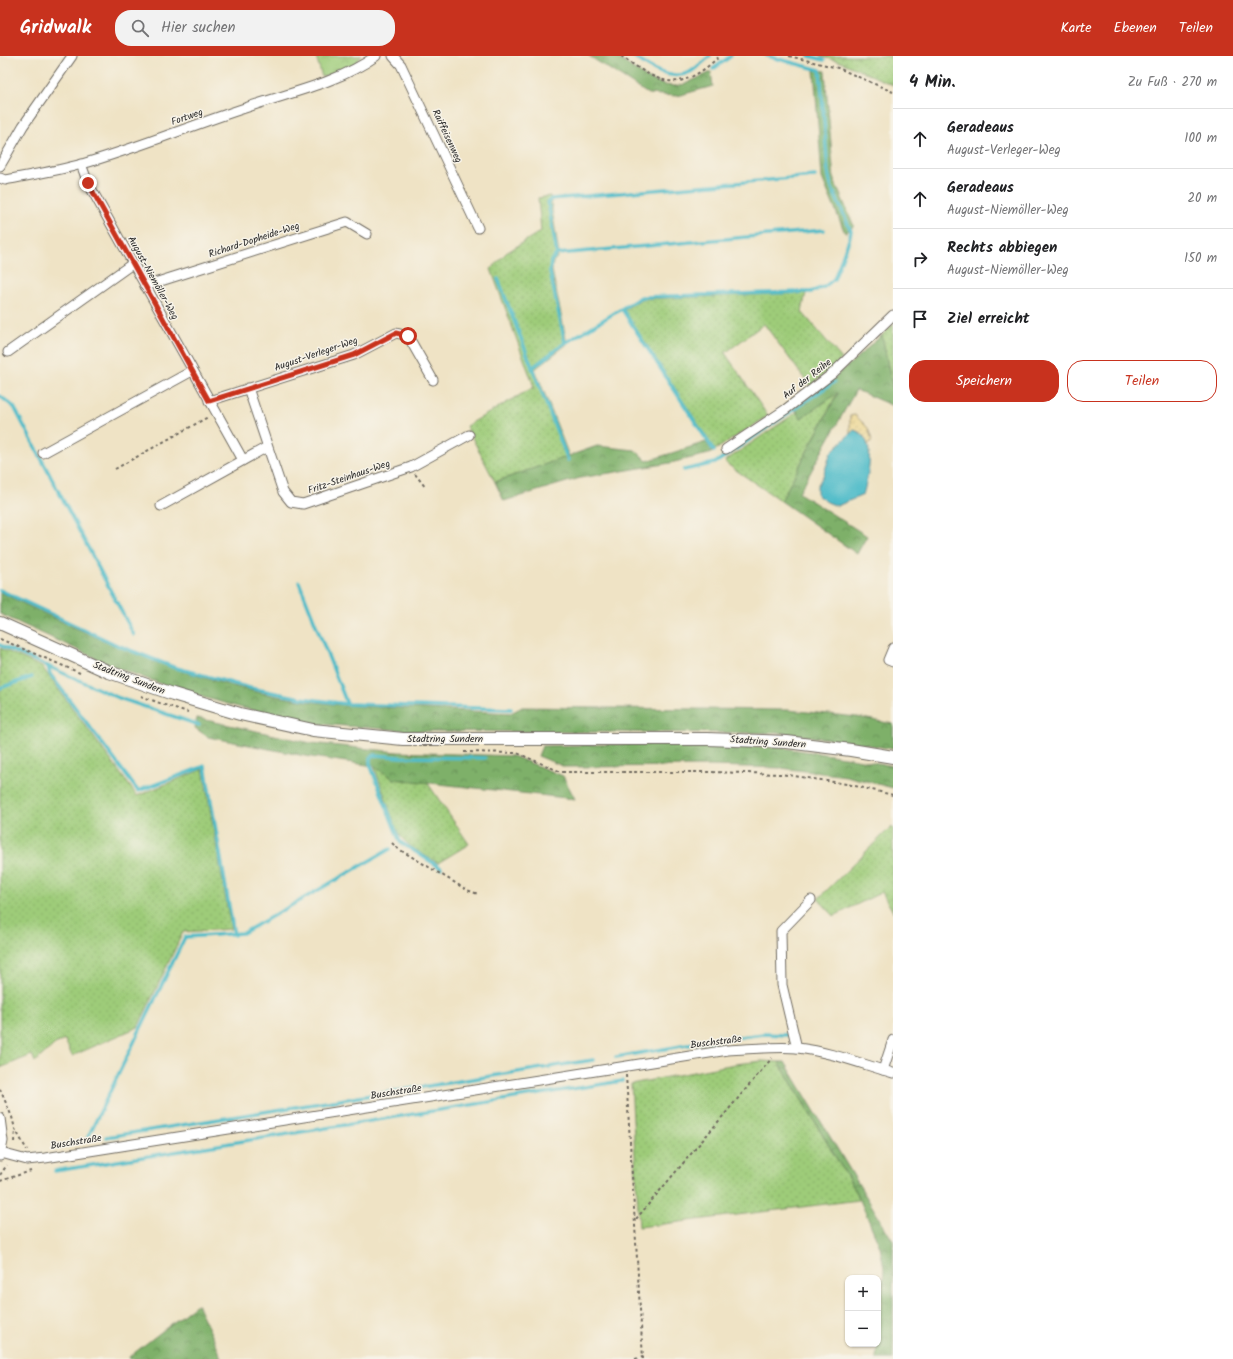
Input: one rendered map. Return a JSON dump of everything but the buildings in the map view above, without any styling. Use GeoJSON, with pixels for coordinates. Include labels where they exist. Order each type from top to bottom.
{"type":"FeatureCollection","features":[{"type":"Feature","properties":{"kind":"main road","name":"Stadtring Sundern"},"geometry":{"type":"LineString","coordinates":[[0,624],[109,672],[173,694],[240,714],[313,730],[403,739],[707,739],[787,742],[893,757]]}},
{"type":"Feature","properties":{"kind":"street"},"geometry":{"type":"LineString","coordinates":[[0,166],[23,126],[72,56]]}},
{"type":"Feature","properties":{"kind":"street","name":"Fortweg"},"geometry":{"type":"LineString","coordinates":[[0,178],[5,180],[81,164],[125,150],[248,107],[326,82],[354,70],[375,56]]}},
{"type":"Feature","properties":{"kind":"street","name":"Raiffeisenweg"},"geometry":{"type":"LineString","coordinates":[[393,56],[401,65],[478,228]]}},
{"type":"Feature","properties":{"kind":"street","name":"August-Niemöller-Weg"},"geometry":{"type":"LineString","coordinates":[[81,164],[88,183],[132,264],[243,460]]}},
{"type":"Feature","properties":{"kind":"street","name":"Richard-Dopheide-Weg"},"geometry":{"type":"LineString","coordinates":[[145,286],[347,222],[367,234]]}},
{"type":"Feature","properties":{"kind":"street"},"geometry":{"type":"LineString","coordinates":[[8,352],[132,264]]}},
{"type":"Feature","properties":{"kind":"street","name":"Auf der Reihe"},"geometry":{"type":"LineString","coordinates":[[726,449],[786,409],[832,374],[893,315]]}},
{"type":"Feature","properties":{"kind":"street","name":"August-Verleger-Weg"},"geometry":{"type":"LineString","coordinates":[[248,388],[354,355],[396,333],[408,336],[433,380]]}},
{"type":"Feature","properties":{"kind":"street"},"geometry":{"type":"LineString","coordinates":[[43,453],[192,371]]}},
{"type":"Feature","properties":{"kind":"street"},"geometry":{"type":"LineString","coordinates":[[161,506],[267,446],[248,388],[209,401]]}},
{"type":"Feature","properties":{"kind":"street","name":"Fritz-Steinhaus-Weg"},"geometry":{"type":"LineString","coordinates":[[267,446],[283,492],[291,502],[303,504],[410,467],[469,435]]}},
{"type":"Feature","properties":{"kind":"street"},"geometry":{"type":"LineString","coordinates":[[893,648],[888,660],[893,662]]}},
{"type":"Feature","properties":{"kind":"street"},"geometry":{"type":"LineString","coordinates":[[797,1048],[782,985],[781,931],[811,900]]}},
{"type":"Feature","properties":{"kind":"street"},"geometry":{"type":"LineString","coordinates":[[883,1070],[893,1040]]}},
{"type":"Feature","properties":{"kind":"street","name":"Buschstraße"},"geometry":{"type":"LineString","coordinates":[[1,1155],[27,1160],[45,1158],[728,1050],[782,1047],[819,1051],[893,1073]]}},
{"type":"Feature","properties":{"kind":"street"},"geometry":{"type":"LineString","coordinates":[[0,1118],[3,1142],[1,1155]]}},
{"type":"Feature","properties":{"kind":"path"},"geometry":{"type":"LineString","coordinates":[[621,56],[649,75],[666,81],[675,82],[684,81],[694,76],[720,56]]}},
{"type":"Feature","properties":{"kind":"path"},"geometry":{"type":"LineString","coordinates":[[789,56],[838,68],[893,92]]}},
{"type":"Feature","properties":{"kind":"path"},"geometry":{"type":"LineString","coordinates":[[115,469],[216,413]]}},
{"type":"Feature","properties":{"kind":"path"},"geometry":{"type":"LineString","coordinates":[[410,467],[426,488]]}},
{"type":"Feature","properties":{"kind":"path"},"geometry":{"type":"LineString","coordinates":[[392,843],[397,848],[467,890],[478,894]]}},
{"type":"Feature","properties":{"kind":"path"},"geometry":{"type":"LineString","coordinates":[[767,1058],[779,1058]]}},
{"type":"Feature","properties":{"kind":"path"},"geometry":{"type":"LineString","coordinates":[[636,1220],[772,1058]]}},
{"type":"Feature","properties":{"kind":"path"},"geometry":{"type":"LineString","coordinates":[[625,1066],[636,1220],[643,1358],[635,1359]]}},
{"type":"Feature","properties":{"kind":"path"},"geometry":{"type":"LineString","coordinates":[[0,1089],[12,1117],[15,1129],[23,1146],[28,1152]]}},
{"type":"Feature","properties":{"kind":"green space"},"geometry":{"type":"Polygon","coordinates":[[[316,56],[362,56],[352,66],[322,77],[316,56]]]}},
{"type":"Feature","properties":{"kind":"green space"},"geometry":{"type":"Polygon","coordinates":[[[589,56],[615,56],[647,78],[664,85],[675,86],[685,84],[711,72],[713,86],[677,96],[648,94],[589,56]]]}},
{"type":"Feature","properties":{"kind":"green space"},"geometry":{"type":"Polygon","coordinates":[[[820,56],[893,56],[893,85],[841,62],[820,56]]]}},
{"type":"Feature","properties":{"kind":"green space"},"geometry":{"type":"Polygon","coordinates":[[[814,70],[825,71],[834,180],[854,226],[845,233],[822,178],[814,70]]]}},
{"type":"Feature","properties":{"kind":"green space"},"geometry":{"type":"Polygon","coordinates":[[[550,196],[559,255],[553,262],[552,270],[567,344],[535,369],[569,456],[495,482],[466,426],[534,387],[491,269],[506,253],[541,231],[538,198],[550,196]]]}},
{"type":"Feature","properties":{"kind":"green space"},"geometry":{"type":"Polygon","coordinates":[[[806,293],[802,312],[842,359],[810,386],[764,324],[725,353],[768,416],[715,450],[624,310],[641,299],[806,293]]]}},
{"type":"Feature","properties":{"kind":"green space"},"geometry":{"type":"Polygon","coordinates":[[[893,324],[893,392],[882,335],[893,324]]]}},
{"type":"Feature","properties":{"kind":"green space"},"geometry":{"type":"Polygon","coordinates":[[[882,335],[893,392],[893,406],[856,390],[799,493],[867,536],[857,554],[781,501],[838,393],[801,418],[794,408],[835,377],[882,335]]]}},
{"type":"Feature","properties":{"kind":"green space"},"geometry":{"type":"Polygon","coordinates":[[[838,392],[781,501],[727,464],[725,461],[797,412],[801,418],[838,392]]]}},
{"type":"Feature","properties":{"kind":"green space"},"geometry":{"type":"Polygon","coordinates":[[[706,442],[713,452],[709,454],[670,463],[580,478],[504,501],[495,482],[597,446],[635,450],[647,461],[706,442]]]}},
{"type":"Feature","properties":{"kind":"green space"},"geometry":{"type":"Polygon","coordinates":[[[0,592],[109,643],[146,658],[222,683],[261,693],[300,700],[364,706],[511,713],[522,707],[788,710],[857,717],[893,724],[893,749],[783,733],[412,731],[319,724],[242,708],[177,690],[113,666],[0,614],[0,592]]]}},
{"type":"Feature","properties":{"kind":"green space"},"geometry":{"type":"Polygon","coordinates":[[[0,648],[42,667],[137,796],[203,769],[231,929],[183,932],[138,1027],[72,1056],[65,1040],[55,1044],[35,1062],[32,1055],[0,1068],[0,648]]]}},
{"type":"Feature","properties":{"kind":"green space"},"geometry":{"type":"Polygon","coordinates":[[[197,718],[311,743],[398,752],[513,756],[563,776],[575,799],[394,779],[374,766],[305,756],[208,737],[195,728],[197,718]]]}},
{"type":"Feature","properties":{"kind":"green space"},"geometry":{"type":"Polygon","coordinates":[[[667,743],[784,748],[893,766],[893,788],[846,776],[781,768],[710,766],[565,767],[538,756],[542,746],[667,743]]]}},
{"type":"Feature","properties":{"kind":"green space"},"geometry":{"type":"Polygon","coordinates":[[[374,766],[394,779],[427,782],[469,844],[438,863],[410,846],[397,831],[374,766]]]}},
{"type":"Feature","properties":{"kind":"green space"},"geometry":{"type":"Polygon","coordinates":[[[892,826],[893,912],[882,892],[834,916],[818,899],[892,826]]]}},
{"type":"Feature","properties":{"kind":"green space"},"geometry":{"type":"Polygon","coordinates":[[[762,1061],[779,1062],[857,1193],[859,1200],[639,1227],[631,1084],[735,1064],[762,1061]]]}},
{"type":"Feature","properties":{"kind":"green space"},"geometry":{"type":"Polygon","coordinates":[[[779,1062],[785,1062],[893,1241],[893,1359],[876,1359],[877,1347],[881,1347],[881,1303],[884,1269],[880,1247],[857,1193],[779,1062]]]}},
{"type":"Feature","properties":{"kind":"green space"},"geometry":{"type":"Polygon","coordinates":[[[197,1304],[218,1348],[221,1359],[130,1359],[129,1357],[197,1304]]]}},
{"type":"Feature","properties":{"kind":"sand"},"geometry":{"type":"Polygon","coordinates":[[[855,415],[868,428],[872,440],[868,445],[860,432],[854,430],[850,435],[850,416],[855,415]]]}},
{"type":"Feature","properties":{"kind":"water"},"geometry":{"type":"Polygon","coordinates":[[[854,430],[861,434],[869,449],[869,469],[867,479],[863,495],[837,506],[827,502],[817,495],[817,486],[823,476],[831,452],[854,430]]]}},
{"type":"Feature","properties":{"kind":"waterway"},"geometry":{"type":"LineString","coordinates":[[633,56],[653,69],[675,75],[682,75],[690,72],[710,56]]}},
{"type":"Feature","properties":{"kind":"waterway"},"geometry":{"type":"LineString","coordinates":[[713,69],[731,56]]}},
{"type":"Feature","properties":{"kind":"waterway"},"geometry":{"type":"LineString","coordinates":[[767,56],[820,70],[828,172],[831,186],[851,231],[834,279],[824,287],[811,292],[798,292]]}},
{"type":"Feature","properties":{"kind":"waterway"},"geometry":{"type":"LineString","coordinates":[[809,56],[824,60]]}},
{"type":"Feature","properties":{"kind":"waterway"},"geometry":{"type":"LineString","coordinates":[[557,254],[548,202],[551,199],[815,176]]}},
{"type":"Feature","properties":{"kind":"waterway"},"geometry":{"type":"LineString","coordinates":[[565,343],[550,272],[551,261],[557,254],[824,230]]}},
{"type":"Feature","properties":{"kind":"waterway"},"geometry":{"type":"LineString","coordinates":[[498,279],[568,460]]}},
{"type":"Feature","properties":{"kind":"waterway"},"geometry":{"type":"LineString","coordinates":[[532,368],[565,343],[641,297],[800,292]]}},
{"type":"Feature","properties":{"kind":"waterway"},"geometry":{"type":"LineString","coordinates":[[622,309],[714,451]]}},
{"type":"Feature","properties":{"kind":"waterway"},"geometry":{"type":"LineString","coordinates":[[684,470],[715,463],[834,382]]}},
{"type":"Feature","properties":{"kind":"waterway"},"geometry":{"type":"LineString","coordinates":[[0,396],[14,407],[134,635]]}},
{"type":"Feature","properties":{"kind":"waterway"},"geometry":{"type":"LineString","coordinates":[[299,582],[347,704]]}},
{"type":"Feature","properties":{"kind":"waterway"},"geometry":{"type":"LineString","coordinates":[[0,590],[117,645],[173,667],[250,688],[301,698],[347,704],[511,709]]}},
{"type":"Feature","properties":{"kind":"waterway"},"geometry":{"type":"LineString","coordinates":[[0,645],[119,698],[199,725]]}},
{"type":"Feature","properties":{"kind":"waterway"},"geometry":{"type":"LineString","coordinates":[[48,666],[50,674],[138,791],[205,766],[234,935]]}},
{"type":"Feature","properties":{"kind":"waterway"},"geometry":{"type":"LineString","coordinates":[[0,688],[32,677]]}},
{"type":"Feature","properties":{"kind":"waterway"},"geometry":{"type":"LineString","coordinates":[[441,868],[400,842],[370,764],[370,758],[375,755],[400,757],[485,758]]}},
{"type":"Feature","properties":{"kind":"waterway"},"geometry":{"type":"LineString","coordinates":[[87,1139],[185,937],[243,933],[390,849]]}},
{"type":"Feature","properties":{"kind":"waterway"},"geometry":{"type":"LineString","coordinates":[[616,1057],[723,1039],[764,1034],[787,1035]]}},
{"type":"Feature","properties":{"kind":"waterway"},"geometry":{"type":"LineString","coordinates":[[106,1137],[593,1060]]}},
{"type":"Feature","properties":{"kind":"waterway"},"geometry":{"type":"LineString","coordinates":[[55,1171],[622,1081]]}},
{"type":"Feature","properties":{"kind":"route"},"geometry":{"type":"LineString","coordinates":[[88,183],[209,401],[354,355],[396,333],[408,336]]}}]}
